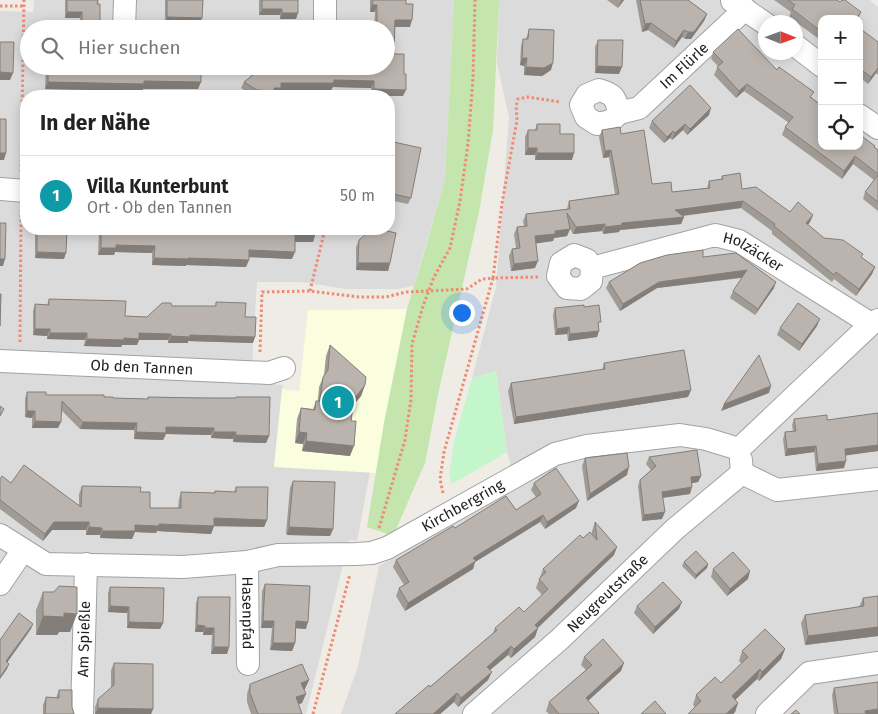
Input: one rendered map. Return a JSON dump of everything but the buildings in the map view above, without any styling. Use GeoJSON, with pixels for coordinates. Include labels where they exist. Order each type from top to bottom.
{"type":"FeatureCollection","features":[{"type":"Feature","properties":{"kind":"street"},"geometry":{"type":"LineString","coordinates":[[124,0],[124,20]]}},
{"type":"Feature","properties":{"kind":"street"},"geometry":{"type":"LineString","coordinates":[[325,0],[325,20]]}},
{"type":"Feature","properties":{"kind":"street"},"geometry":{"type":"LineString","coordinates":[[738,4],[758,18]]}},
{"type":"Feature","properties":{"kind":"street","name":"Im Flürle"},"geometry":{"type":"LineString","coordinates":[[581,105],[586,117],[597,124],[610,121],[619,113],[639,108],[738,4]]}},
{"type":"Feature","properties":{"kind":"street"},"geometry":{"type":"LineString","coordinates":[[803,51],[818,63]]}},
{"type":"Feature","properties":{"kind":"street"},"geometry":{"type":"LineString","coordinates":[[863,118],[878,128]]}},
{"type":"Feature","properties":{"kind":"street"},"geometry":{"type":"LineString","coordinates":[[0,189],[20,191]]}},
{"type":"Feature","properties":{"kind":"street","name":"Holzäcker"},"geometry":{"type":"LineString","coordinates":[[558,276],[567,288],[581,289],[591,281],[592,268],[715,235],[738,242],[875,322]]}},
{"type":"Feature","properties":{"kind":"street"},"geometry":{"type":"LineString","coordinates":[[875,322],[739,449],[742,473],[777,490],[878,479]]}},
{"type":"Feature","properties":{"kind":"street","name":"Ob den Tannen"},"geometry":{"type":"LineString","coordinates":[[0,361],[260,373],[268,373],[284,368]]}},
{"type":"Feature","properties":{"kind":"street","name":"Kirchbergring"},"geometry":{"type":"LineString","coordinates":[[0,534],[46,564],[183,567],[247,562],[278,554],[364,554],[387,548],[554,454],[587,446],[680,435],[706,439],[739,449]]}},
{"type":"Feature","properties":{"kind":"street","name":"Neugreutstraße"},"geometry":{"type":"LineString","coordinates":[[474,714],[560,638],[675,529],[742,473]]}},
{"type":"Feature","properties":{"kind":"street"},"geometry":{"type":"LineString","coordinates":[[0,584],[23,550]]}},
{"type":"Feature","properties":{"kind":"street","name":"Hasenpfad"},"geometry":{"type":"LineString","coordinates":[[247,562],[248,664]]}},
{"type":"Feature","properties":{"kind":"street","name":"Am Spießle"},"geometry":{"type":"LineString","coordinates":[[82,714],[86,564]]}},
{"type":"Feature","properties":{"kind":"street"},"geometry":{"type":"LineString","coordinates":[[767,714],[809,673],[878,663]]}},
{"type":"Feature","properties":{"kind":"path"},"geometry":{"type":"LineString","coordinates":[[313,714],[364,554],[405,440],[411,399],[412,344],[434,277],[450,248],[460,200],[468,144],[473,78],[474,0]]}},
{"type":"Feature","properties":{"kind":"path"},"geometry":{"type":"LineString","coordinates":[[0,6],[24,6]]}},
{"type":"Feature","properties":{"kind":"path"},"geometry":{"type":"LineString","coordinates":[[452,511],[443,498],[440,479],[444,452],[493,278],[502,203],[517,120],[516,106],[518,99],[528,97],[581,105]]}},
{"type":"Feature","properties":{"kind":"path"},"geometry":{"type":"LineString","coordinates":[[310,291],[324,235]]}},
{"type":"Feature","properties":{"kind":"path"},"geometry":{"type":"LineString","coordinates":[[260,373],[262,292],[310,291],[386,298],[406,292],[467,289],[482,279],[558,276]]}},
{"type":"Feature","properties":{"kind":"shaded area"},"geometry":{"type":"Polygon","coordinates":[[[34,0],[454,0],[445,179],[414,286],[397,289],[346,289],[302,282],[257,282],[251,382],[283,385],[274,466],[370,472],[357,541],[349,540],[306,714],[0,714],[0,11],[33,12],[34,0]]]}},
{"type":"Feature","properties":{"kind":"shaded area"},"geometry":{"type":"Polygon","coordinates":[[[499,0],[870,0],[878,7],[878,714],[341,714],[358,666],[379,566],[517,485],[507,452],[496,372],[472,378],[496,287],[509,117],[497,63],[499,0]]]}},
{"type":"Feature","properties":{"kind":"shaded area"},"geometry":{"type":"Polygon","coordinates":[[[407,309],[376,473],[274,467],[282,389],[299,391],[308,310],[407,309]]]}},
{"type":"Feature","properties":{"kind":"green space"},"geometry":{"type":"Polygon","coordinates":[[[454,0],[499,0],[493,130],[479,212],[439,390],[425,463],[393,536],[367,527],[384,423],[407,309],[445,179],[454,0]]]}},
{"type":"Feature","properties":{"kind":"green space"},"geometry":{"type":"Polygon","coordinates":[[[496,371],[507,452],[452,484],[449,475],[454,442],[472,378],[496,371]]]}},
{"type":"Feature","properties":{"kind":"place","name":"Villa Kunterbunt"},"geometry":{"type":"Point","coordinates":[338,402]}}]}
